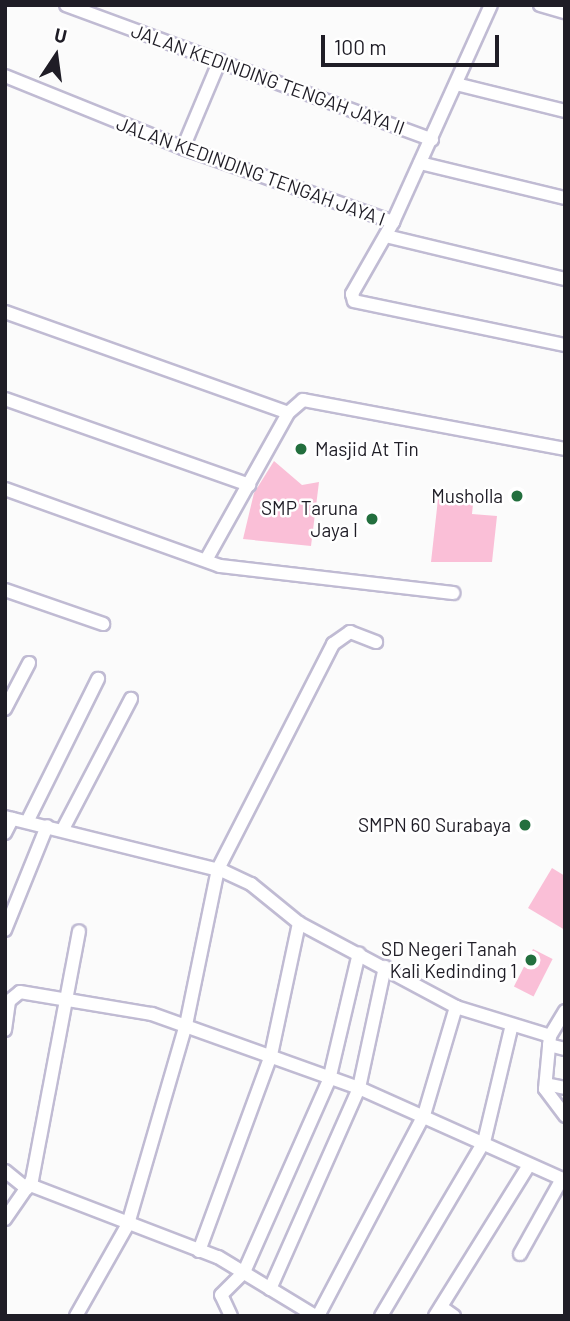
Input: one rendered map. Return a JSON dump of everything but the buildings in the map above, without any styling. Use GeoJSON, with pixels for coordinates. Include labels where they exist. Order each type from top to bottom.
{"type":"FeatureCollection","features":[{"type":"Feature","properties":{"kind":"street","name":"JALAN KEDINDING TENGAH JAYA II"},"geometry":{"type":"LineString","coordinates":[[66,5],[432,140]]}},
{"type":"Feature","properties":{"kind":"street"},"geometry":{"type":"LineString","coordinates":[[393,222],[491,5]]}},
{"type":"Feature","properties":{"kind":"street"},"geometry":{"type":"LineString","coordinates":[[540,5],[565,12]]}},
{"type":"Feature","properties":{"kind":"street"},"geometry":{"type":"LineString","coordinates":[[183,148],[220,60]]}},
{"type":"Feature","properties":{"kind":"street","name":"JALAN KEDINDING TENGAH JAYA I"},"geometry":{"type":"LineString","coordinates":[[5,76],[183,148],[393,222],[386,236],[565,279]]}},
{"type":"Feature","properties":{"kind":"street"},"geometry":{"type":"LineString","coordinates":[[456,84],[565,111]]}},
{"type":"Feature","properties":{"kind":"street"},"geometry":{"type":"LineString","coordinates":[[420,163],[565,198]]}},
{"type":"Feature","properties":{"kind":"street"},"geometry":{"type":"LineString","coordinates":[[386,236],[352,294],[354,301],[565,345]]}},
{"type":"Feature","properties":{"kind":"street"},"geometry":{"type":"LineString","coordinates":[[5,312],[288,412]]}},
{"type":"Feature","properties":{"kind":"street"},"geometry":{"type":"LineString","coordinates":[[5,399],[249,485]]}},
{"type":"Feature","properties":{"kind":"street"},"geometry":{"type":"LineString","coordinates":[[206,560],[288,412],[300,401],[565,449]]}},
{"type":"Feature","properties":{"kind":"street"},"geometry":{"type":"LineString","coordinates":[[5,489],[206,560],[453,593]]}},
{"type":"Feature","properties":{"kind":"street"},"geometry":{"type":"LineString","coordinates":[[5,590],[103,624]]}},
{"type":"Feature","properties":{"kind":"street"},"geometry":{"type":"LineString","coordinates":[[76,1316],[128,1224],[186,1025],[218,869],[333,645],[351,632],[376,642]]}},
{"type":"Feature","properties":{"kind":"street"},"geometry":{"type":"LineString","coordinates":[[5,709],[29,663]]}},
{"type":"Feature","properties":{"kind":"street"},"geometry":{"type":"LineString","coordinates":[[27,822],[98,679]]}},
{"type":"Feature","properties":{"kind":"street"},"geometry":{"type":"LineString","coordinates":[[63,829],[131,699]]}},
{"type":"Feature","properties":{"kind":"street"},"geometry":{"type":"LineString","coordinates":[[5,833],[8,818],[63,829],[218,869],[251,884],[299,923],[456,1007],[511,1029],[550,1040],[565,1049]]}},
{"type":"Feature","properties":{"kind":"street"},"geometry":{"type":"LineString","coordinates":[[5,930],[47,826]]}},
{"type":"Feature","properties":{"kind":"street"},"geometry":{"type":"LineString","coordinates":[[199,1251],[271,1055],[299,923]]}},
{"type":"Feature","properties":{"kind":"street"},"geometry":{"type":"LineString","coordinates":[[7,1213],[29,1187],[79,931]]}},
{"type":"Feature","properties":{"kind":"street"},"geometry":{"type":"LineString","coordinates":[[232,1316],[221,1295],[244,1272],[329,1080],[359,953]]}},
{"type":"Feature","properties":{"kind":"street"},"geometry":{"type":"LineString","coordinates":[[270,1289],[359,1088],[385,967]]}},
{"type":"Feature","properties":{"kind":"street"},"geometry":{"type":"LineString","coordinates":[[5,1030],[7,1000],[20,992],[186,1025],[271,1055],[329,1080],[359,1088],[424,1115],[563,1179],[520,1254]]}},
{"type":"Feature","properties":{"kind":"street"},"geometry":{"type":"LineString","coordinates":[[5,1171],[29,1187],[199,1251],[244,1272],[316,1316],[424,1115],[456,1007]]}},
{"type":"Feature","properties":{"kind":"street"},"geometry":{"type":"LineString","coordinates":[[565,1011],[550,1040],[546,1084],[546,1097],[565,1116]]}},
{"type":"Feature","properties":{"kind":"street"},"geometry":{"type":"LineString","coordinates":[[382,1316],[484,1142],[511,1029]]}},
{"type":"Feature","properties":{"kind":"street"},"geometry":{"type":"LineString","coordinates":[[546,1084],[565,1088]]}},
{"type":"Feature","properties":{"kind":"street"},"geometry":{"type":"LineString","coordinates":[[454,1316],[438,1311],[529,1164]]}},
{"type":"Feature","properties":{"kind":"shaded area"},"geometry":{"type":"Polygon","coordinates":[[[274,461],[302,485],[319,482],[311,546],[243,539],[254,493],[274,461]]]}},
{"type":"Feature","properties":{"kind":"shaded area"},"geometry":{"type":"Polygon","coordinates":[[[439,490],[474,494],[472,514],[497,516],[492,562],[431,562],[439,490]]]}},
{"type":"Feature","properties":{"kind":"shaded area"},"geometry":{"type":"Polygon","coordinates":[[[552,868],[565,876],[565,930],[528,908],[552,868]]]}},
{"type":"Feature","properties":{"kind":"shaded area"},"geometry":{"type":"Polygon","coordinates":[[[533,949],[553,959],[534,996],[514,986],[533,949]]]}},
{"type":"Feature","properties":{"kind":"place","name":"Masjid At Tin"},"geometry":{"type":"Point","coordinates":[301,449]}},
{"type":"Feature","properties":{"kind":"place","name":"Musholla"},"geometry":{"type":"Point","coordinates":[517,496]}},
{"type":"Feature","properties":{"kind":"place","name":"SMP Taruna Jaya I"},"geometry":{"type":"Point","coordinates":[372,519]}},
{"type":"Feature","properties":{"kind":"place","name":"SMPN 60 Surabaya"},"geometry":{"type":"Point","coordinates":[525,825]}},
{"type":"Feature","properties":{"kind":"place","name":"SD Negeri Tanah Kali Kedinding 1"},"geometry":{"type":"Point","coordinates":[531,960]}}]}
